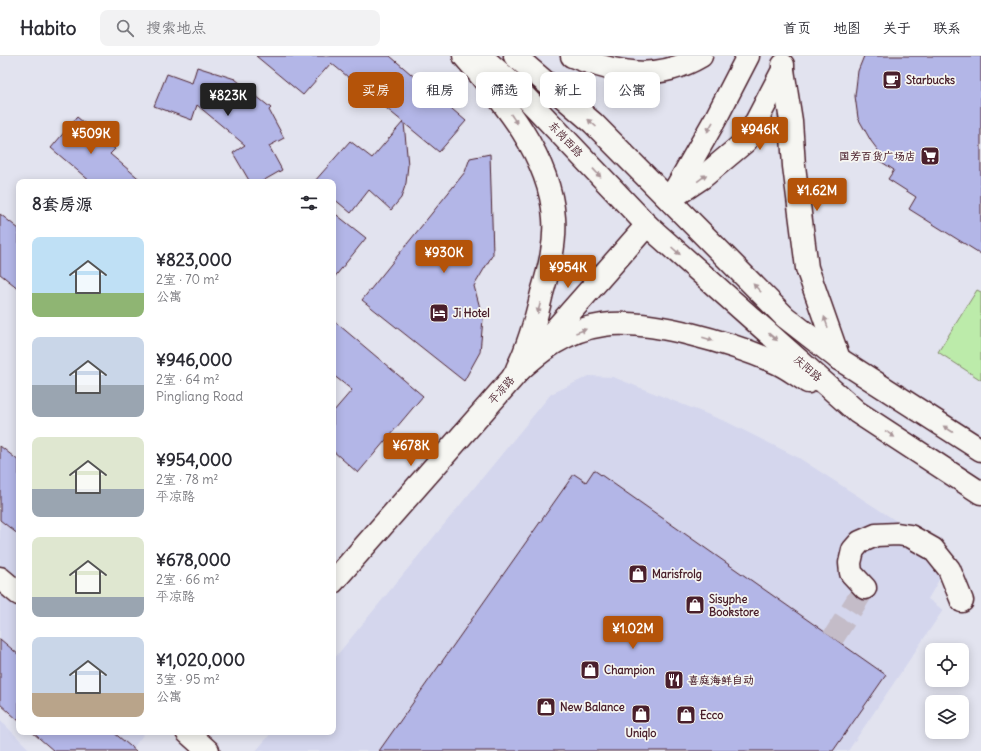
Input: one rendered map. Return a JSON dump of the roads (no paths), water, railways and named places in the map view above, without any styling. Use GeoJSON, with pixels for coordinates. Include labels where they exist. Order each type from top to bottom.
{"type":"FeatureCollection","features":[{"type":"Feature","properties":{"kind":"main road"},"geometry":{"type":"LineString","coordinates":[[464,56],[500,98],[532,146],[553,205],[554,238],[550,260],[531,335],[514,376]]}},
{"type":"Feature","properties":{"kind":"main road","name":"东岗西路"},"geometry":{"type":"LineString","coordinates":[[481,56],[514,85],[647,226]]}},
{"type":"Feature","properties":{"kind":"main road"},"geometry":{"type":"LineString","coordinates":[[515,56],[593,123],[670,199],[785,317],[839,359],[981,450]]}},
{"type":"Feature","properties":{"kind":"main road"},"geometry":{"type":"LineString","coordinates":[[572,56],[591,64],[617,70],[649,74],[686,64],[700,56]]}},
{"type":"Feature","properties":{"kind":"main road"},"geometry":{"type":"LineString","coordinates":[[670,199],[716,118],[748,56]]}},
{"type":"Feature","properties":{"kind":"main road"},"geometry":{"type":"LineString","coordinates":[[670,199],[703,177],[746,141],[783,63]]}},
{"type":"Feature","properties":{"kind":"main road"},"geometry":{"type":"LineString","coordinates":[[783,63],[791,121],[794,166],[808,268],[839,359]]}},
{"type":"Feature","properties":{"kind":"main road","name":"平凉路"},"geometry":{"type":"LineString","coordinates":[[336,579],[670,199]]}},
{"type":"Feature","properties":{"kind":"main road","name":"庆阳路"},"geometry":{"type":"LineString","coordinates":[[647,226],[857,412],[981,493]]}},
{"type":"Feature","properties":{"kind":"main road"},"geometry":{"type":"LineString","coordinates":[[514,376],[548,346],[565,337],[582,330],[602,325],[622,323],[658,328],[697,336],[734,347],[778,363],[857,412]]}},
{"type":"Feature","properties":{"kind":"main road"},"geometry":{"type":"LineString","coordinates":[[865,588],[851,572],[850,563],[853,550],[860,542],[876,535],[897,534],[910,536],[933,549],[949,569],[962,601]]}},
{"type":"Feature","properties":{"kind":"main road"},"geometry":{"type":"LineString","coordinates":[[0,578],[16,591]]}},
{"type":"Feature","properties":{"kind":"tunnel"},"geometry":{"type":"LineString","coordinates":[[833,638],[865,588]]}},
{"type":"Feature","properties":{"kind":"place","name":"Starbucks"},"geometry":{"type":"Point","coordinates":[892,80]}},
{"type":"Feature","properties":{"kind":"place","name":"国芳百货广场店"},"geometry":{"type":"Point","coordinates":[930,156]}},
{"type":"Feature","properties":{"kind":"place","name":"Ji Hotel"},"geometry":{"type":"Point","coordinates":[439,313]}},
{"type":"Feature","properties":{"kind":"place","name":"Marisfrolg"},"geometry":{"type":"Point","coordinates":[638,574]}},
{"type":"Feature","properties":{"kind":"place","name":"Sisyphe Bookstore"},"geometry":{"type":"Point","coordinates":[695,605]}},
{"type":"Feature","properties":{"kind":"place","name":"Champion"},"geometry":{"type":"Point","coordinates":[590,670]}},
{"type":"Feature","properties":{"kind":"place","name":"喜庭海鲜自动"},"geometry":{"type":"Point","coordinates":[674,680]}},
{"type":"Feature","properties":{"kind":"place","name":"New Balance"},"geometry":{"type":"Point","coordinates":[546,707]}},
{"type":"Feature","properties":{"kind":"place","name":"Uniqlo"},"geometry":{"type":"Point","coordinates":[641,714]}},
{"type":"Feature","properties":{"kind":"place","name":"Ecco"},"geometry":{"type":"Point","coordinates":[686,715]}}]}
